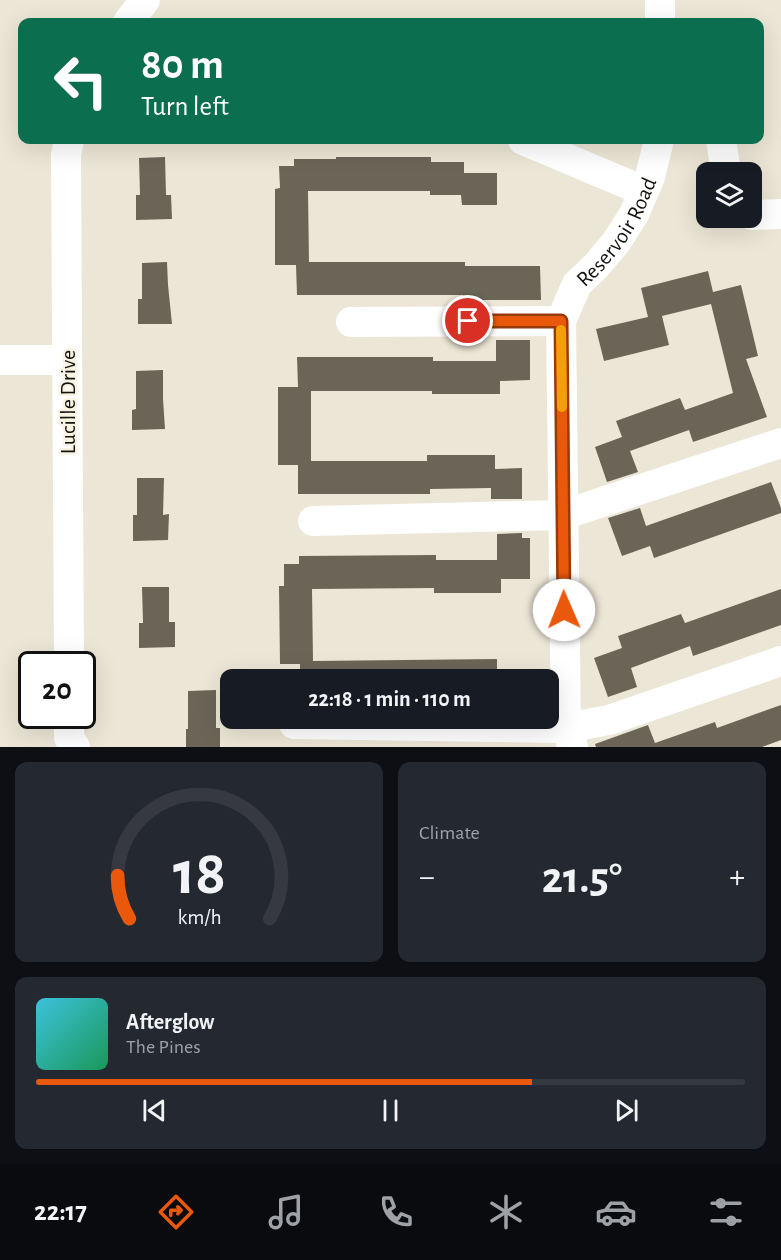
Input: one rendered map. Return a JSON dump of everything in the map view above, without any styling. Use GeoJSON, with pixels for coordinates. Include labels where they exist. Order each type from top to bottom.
{"type":"FeatureCollection","features":[{"type":"Feature","properties":{"kind":"street"},"geometry":{"type":"LineString","coordinates":[[131,18],[145,0]]}},
{"type":"Feature","properties":{"kind":"street"},"geometry":{"type":"LineString","coordinates":[[660,0],[660,18]]}},
{"type":"Feature","properties":{"kind":"street","name":"Lucille Drive"},"geometry":{"type":"LineString","coordinates":[[68,144],[66,155],[66,360],[69,651]]}},
{"type":"Feature","properties":{"kind":"street"},"geometry":{"type":"LineString","coordinates":[[532,144],[644,191]]}},
{"type":"Feature","properties":{"kind":"street","name":"Reservoir Road"},"geometry":{"type":"LineString","coordinates":[[569,737],[561,321],[577,284],[617,241],[634,214],[650,177],[658,144]]}},
{"type":"Feature","properties":{"kind":"street"},"geometry":{"type":"LineString","coordinates":[[722,144],[724,162]]}},
{"type":"Feature","properties":{"kind":"street"},"geometry":{"type":"LineString","coordinates":[[762,215],[781,214]]}},
{"type":"Feature","properties":{"kind":"street"},"geometry":{"type":"LineString","coordinates":[[351,322],[561,321]]}},
{"type":"Feature","properties":{"kind":"street"},"geometry":{"type":"LineString","coordinates":[[0,360],[66,360]]}},
{"type":"Feature","properties":{"kind":"street"},"geometry":{"type":"LineString","coordinates":[[314,521],[563,515],[781,443]]}},
{"type":"Feature","properties":{"kind":"street"},"geometry":{"type":"LineString","coordinates":[[400,729],[569,737],[609,720],[781,661]]}},
{"type":"Feature","properties":{"kind":"street"},"geometry":{"type":"LineString","coordinates":[[69,729],[69,738],[75,747]]}},
{"type":"Feature","properties":{"kind":"building"},"geometry":{"type":"Polygon","coordinates":[[[165,157],[166,195],[171,195],[172,219],[136,220],[136,195],[140,195],[139,158],[165,157]]]}},
{"type":"Feature","properties":{"kind":"building"},"geometry":{"type":"Polygon","coordinates":[[[336,157],[431,157],[431,162],[464,162],[464,173],[497,173],[497,205],[462,205],[461,195],[430,195],[430,191],[308,191],[309,262],[465,262],[465,266],[540,266],[541,300],[463,300],[463,295],[297,295],[296,265],[275,265],[275,189],[280,188],[279,166],[294,166],[294,159],[336,159],[336,157]]]}},
{"type":"Feature","properties":{"kind":"building"},"geometry":{"type":"Polygon","coordinates":[[[167,262],[172,324],[138,324],[138,299],[142,299],[142,263],[167,262]]]}},
{"type":"Feature","properties":{"kind":"building"},"geometry":{"type":"Polygon","coordinates":[[[708,271],[713,292],[741,285],[758,356],[746,359],[767,417],[693,442],[689,430],[630,451],[638,472],[607,482],[595,447],[622,437],[616,421],[680,398],[685,410],[733,393],[711,304],[662,316],[669,345],[604,361],[596,329],[648,317],[641,288],[708,271]]]}},
{"type":"Feature","properties":{"kind":"building"},"geometry":{"type":"Polygon","coordinates":[[[496,340],[530,340],[530,380],[500,381],[500,394],[432,394],[432,391],[311,391],[311,461],[427,461],[427,455],[495,455],[495,469],[522,468],[522,499],[491,499],[491,488],[430,489],[430,494],[298,494],[298,465],[278,465],[278,387],[298,387],[297,357],[433,357],[433,361],[496,361],[496,340]]]}},
{"type":"Feature","properties":{"kind":"building"},"geometry":{"type":"Polygon","coordinates":[[[163,370],[165,429],[132,430],[132,410],[136,409],[136,371],[163,370]]]}},
{"type":"Feature","properties":{"kind":"building"},"geometry":{"type":"Polygon","coordinates":[[[137,478],[164,478],[163,515],[169,514],[168,540],[133,541],[133,515],[137,515],[137,478]]]}},
{"type":"Feature","properties":{"kind":"building"},"geometry":{"type":"Polygon","coordinates":[[[771,482],[781,513],[654,558],[650,546],[622,556],[608,518],[640,508],[646,526],[771,482]]]}},
{"type":"Feature","properties":{"kind":"building"},"geometry":{"type":"Polygon","coordinates":[[[522,533],[522,538],[530,538],[530,579],[501,579],[501,593],[434,593],[434,588],[312,589],[313,661],[497,659],[497,669],[300,669],[300,664],[280,664],[279,586],[284,586],[284,564],[299,564],[299,556],[436,555],[436,560],[497,560],[497,534],[522,533]]]}},
{"type":"Feature","properties":{"kind":"building"},"geometry":{"type":"Polygon","coordinates":[[[142,587],[169,587],[169,622],[175,622],[175,647],[139,648],[139,623],[143,623],[142,587]]]}},
{"type":"Feature","properties":{"kind":"building"},"geometry":{"type":"Polygon","coordinates":[[[781,589],[781,625],[693,656],[690,646],[631,668],[637,687],[608,697],[594,658],[622,648],[618,636],[681,614],[685,623],[781,589]]]}},
{"type":"Feature","properties":{"kind":"building"},"geometry":{"type":"Polygon","coordinates":[[[216,690],[216,728],[220,728],[220,747],[186,747],[188,691],[216,690]]]}},
{"type":"Feature","properties":{"kind":"building"},"geometry":{"type":"Polygon","coordinates":[[[781,705],[781,740],[762,747],[596,747],[595,744],[648,725],[655,743],[715,722],[717,728],[781,705]]]}},
{"type":"Feature","properties":{"kind":"slow traffic"},"geometry":{"type":"LineString","coordinates":[[561,330],[562,407]]}},
{"type":"Feature","properties":{"kind":"route"},"geometry":{"type":"LineString","coordinates":[[468,321],[561,321],[564,610]]}}]}
